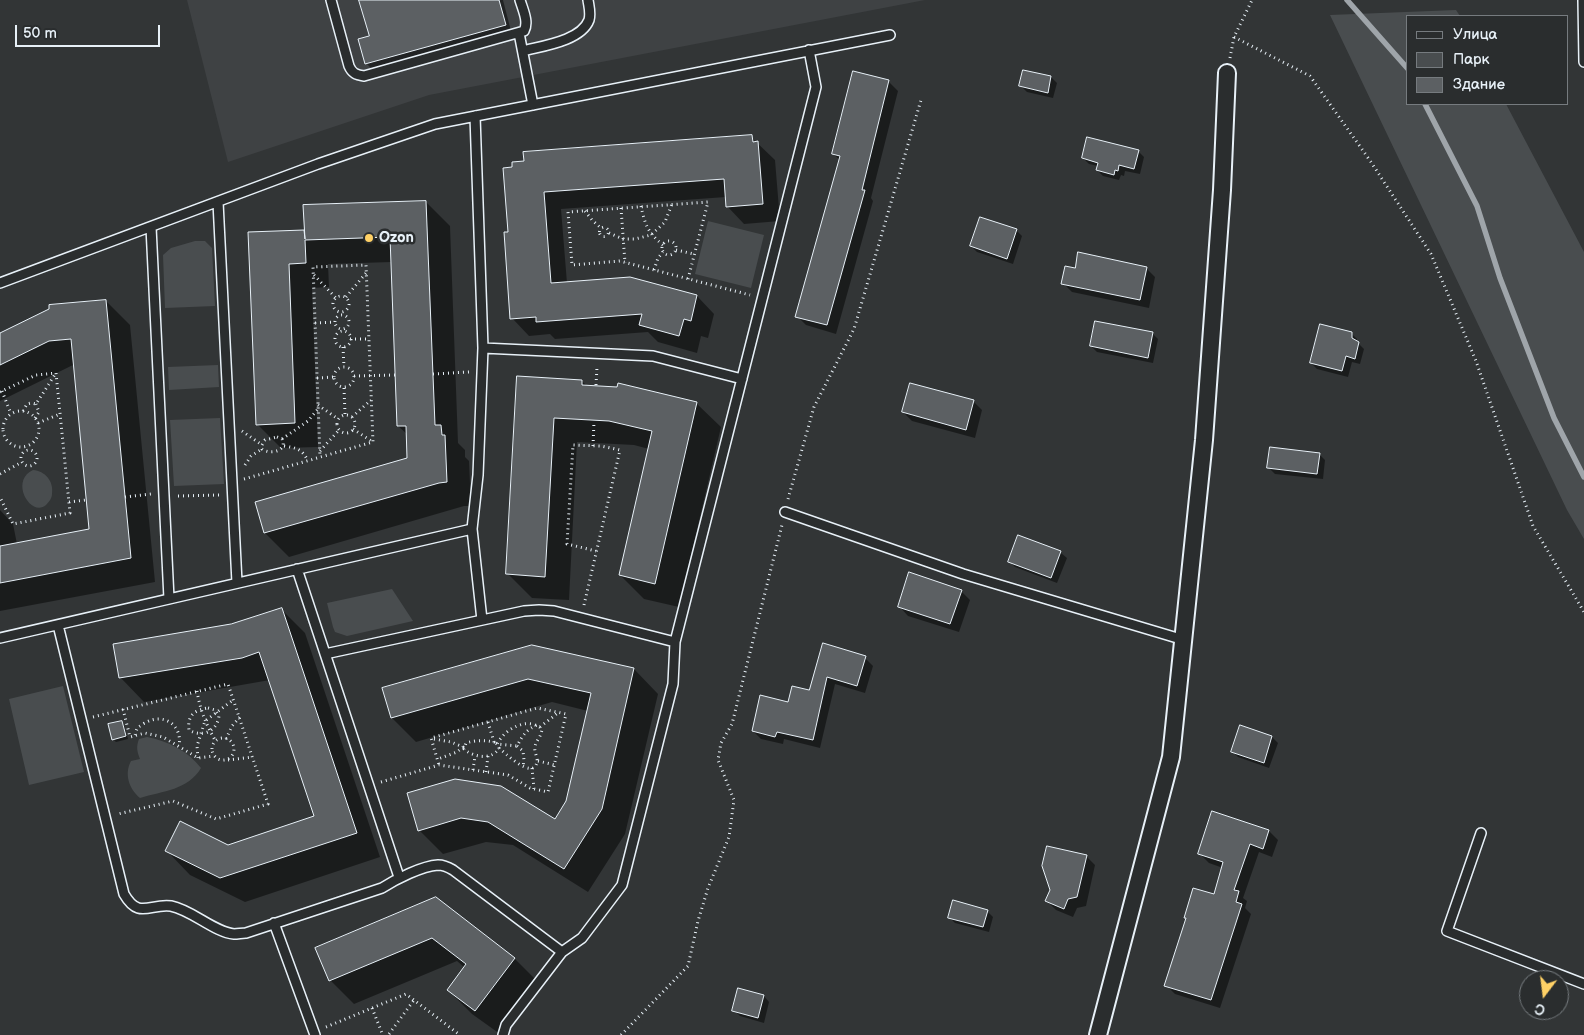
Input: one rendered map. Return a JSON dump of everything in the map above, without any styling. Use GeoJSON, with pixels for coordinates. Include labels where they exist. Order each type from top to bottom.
{"type":"FeatureCollection","features":[{"type":"Feature","properties":{"kind":"street"},"geometry":{"type":"LineString","coordinates":[[1098,1035],[1171,757],[1204,440],[1222,190],[1227,73]]}},
{"type":"Feature","properties":{"kind":"lane"},"geometry":{"type":"LineString","coordinates":[[331,0],[349,66],[352,72],[364,76],[524,31],[526,22],[520,0]]}},
{"type":"Feature","properties":{"kind":"lane"},"geometry":{"type":"LineString","coordinates":[[523,51],[572,38],[586,26],[590,18],[588,0]]}},
{"type":"Feature","properties":{"kind":"lane"},"geometry":{"type":"LineString","coordinates":[[1582,0],[1584,62]]}},
{"type":"Feature","properties":{"kind":"lane"},"geometry":{"type":"LineString","coordinates":[[519,33],[533,105]]}},
{"type":"Feature","properties":{"kind":"lane"},"geometry":{"type":"LineString","coordinates":[[0,283],[318,164],[435,124],[890,35]]}},
{"type":"Feature","properties":{"kind":"lane"},"geometry":{"type":"LineString","coordinates":[[503,1035],[506,1025],[562,952],[582,938],[622,885],[673,684],[675,642],[816,87],[809,50]]}},
{"type":"Feature","properties":{"kind":"lane"},"geometry":{"type":"LineString","coordinates":[[475,116],[483,348],[478,475],[472,529],[482,620]]}},
{"type":"Feature","properties":{"kind":"lane"},"geometry":{"type":"LineString","coordinates":[[218,202],[237,583]]}},
{"type":"Feature","properties":{"kind":"lane"},"geometry":{"type":"LineString","coordinates":[[151,227],[169,599]]}},
{"type":"Feature","properties":{"kind":"lane"},"geometry":{"type":"LineString","coordinates":[[483,348],[653,356],[742,379]]}},
{"type":"Feature","properties":{"kind":"lane"},"geometry":{"type":"LineString","coordinates":[[785,512],[963,574],[1184,640]]}},
{"type":"Feature","properties":{"kind":"lane"},"geometry":{"type":"LineString","coordinates":[[0,638],[472,529]]}},
{"type":"Feature","properties":{"kind":"lane"},"geometry":{"type":"LineString","coordinates":[[297,569],[400,877]]}},
{"type":"Feature","properties":{"kind":"lane"},"geometry":{"type":"LineString","coordinates":[[325,654],[524,611],[539,610],[554,611],[675,642]]}},
{"type":"Feature","properties":{"kind":"lane"},"geometry":{"type":"LineString","coordinates":[[58,625],[124,894],[128,902],[138,908],[149,909],[170,906],[181,909],[221,930],[233,934],[246,933],[382,888],[400,877],[438,865],[446,866],[453,870],[562,952]]}},
{"type":"Feature","properties":{"kind":"lane"},"geometry":{"type":"LineString","coordinates":[[1481,833],[1447,931],[1584,984]]}},
{"type":"Feature","properties":{"kind":"lane"},"geometry":{"type":"LineString","coordinates":[[274,924],[315,1034]]}},
{"type":"Feature","properties":{"kind":"path"},"geometry":{"type":"LineString","coordinates":[[1227,73],[1234,36],[1252,0]]}},
{"type":"Feature","properties":{"kind":"path"},"geometry":{"type":"LineString","coordinates":[[1234,36],[1310,76],[1371,162],[1431,254],[1476,361],[1533,526],[1584,612]]}},
{"type":"Feature","properties":{"kind":"path"},"geometry":{"type":"LineString","coordinates":[[621,1035],[688,966],[708,888],[729,837],[734,800],[718,760],[721,743],[732,724],[785,512],[814,407],[854,329],[920,100]]}},
{"type":"Feature","properties":{"kind":"path"},"geometry":{"type":"LineString","coordinates":[[688,279],[708,202],[568,212],[572,265],[620,262],[762,298]]}},
{"type":"Feature","properties":{"kind":"path"},"geometry":{"type":"LineString","coordinates":[[585,210],[592,220],[602,229],[604,227],[607,229],[609,233],[623,239],[636,239],[652,235],[665,222],[672,204]]}},
{"type":"Feature","properties":{"kind":"path"},"geometry":{"type":"LineString","coordinates":[[641,206],[644,222],[652,235],[663,245],[663,251],[658,258],[654,270]]}},
{"type":"Feature","properties":{"kind":"path"},"geometry":{"type":"LineString","coordinates":[[621,208],[625,263]]}},
{"type":"Feature","properties":{"kind":"path"},"geometry":{"type":"LineString","coordinates":[[602,229],[599,233],[601,236],[608,236],[609,233]]}},
{"type":"Feature","properties":{"kind":"path"},"geometry":{"type":"LineString","coordinates":[[663,245],[671,241],[675,244],[676,250],[672,255],[668,255],[663,251]]}},
{"type":"Feature","properties":{"kind":"path"},"geometry":{"type":"LineString","coordinates":[[676,250],[694,254]]}},
{"type":"Feature","properties":{"kind":"path"},"geometry":{"type":"LineString","coordinates":[[320,457],[313,267],[366,265],[373,442]]}},
{"type":"Feature","properties":{"kind":"path"},"geometry":{"type":"LineString","coordinates":[[346,297],[367,272]]}},
{"type":"Feature","properties":{"kind":"path"},"geometry":{"type":"LineString","coordinates":[[313,275],[336,298]]}},
{"type":"Feature","properties":{"kind":"path"},"geometry":{"type":"LineString","coordinates":[[336,298],[346,297]]}},
{"type":"Feature","properties":{"kind":"path"},"geometry":{"type":"LineString","coordinates":[[336,298],[334,307],[337,310],[342,314],[346,317],[349,324],[346,328],[342,330],[338,333],[335,337],[335,342],[338,346],[343,347],[348,345],[350,336],[347,333],[342,330],[338,328],[336,322],[338,317],[342,314],[349,306],[349,301],[346,297]]}},
{"type":"Feature","properties":{"kind":"path"},"geometry":{"type":"LineString","coordinates":[[315,323],[336,322]]}},
{"type":"Feature","properties":{"kind":"path"},"geometry":{"type":"LineString","coordinates":[[350,340],[369,339]]}},
{"type":"Feature","properties":{"kind":"path"},"geometry":{"type":"LineString","coordinates":[[343,347],[344,367]]}},
{"type":"Feature","properties":{"kind":"path"},"geometry":{"type":"LineString","coordinates":[[596,385],[598,354]]}},
{"type":"Feature","properties":{"kind":"path"},"geometry":{"type":"LineString","coordinates":[[338,368],[349,368],[354,376],[350,386],[339,386],[335,383],[335,372],[338,368]]}},
{"type":"Feature","properties":{"kind":"path"},"geometry":{"type":"LineString","coordinates":[[433,374],[482,372]]}},
{"type":"Feature","properties":{"kind":"path"},"geometry":{"type":"LineString","coordinates":[[11,414],[1,391],[36,375],[56,373]]}},
{"type":"Feature","properties":{"kind":"path"},"geometry":{"type":"LineString","coordinates":[[36,404],[56,373]]}},
{"type":"Feature","properties":{"kind":"path"},"geometry":{"type":"LineString","coordinates":[[1,500],[13,524],[70,513],[56,373]]}},
{"type":"Feature","properties":{"kind":"path"},"geometry":{"type":"LineString","coordinates":[[354,376],[395,375]]}},
{"type":"Feature","properties":{"kind":"path"},"geometry":{"type":"LineString","coordinates":[[317,378],[334,377]]}},
{"type":"Feature","properties":{"kind":"path"},"geometry":{"type":"LineString","coordinates":[[344,387],[346,414]]}},
{"type":"Feature","properties":{"kind":"path"},"geometry":{"type":"LineString","coordinates":[[352,417],[372,400]]}},
{"type":"Feature","properties":{"kind":"path"},"geometry":{"type":"LineString","coordinates":[[23,411],[27,404],[36,404]]}},
{"type":"Feature","properties":{"kind":"path"},"geometry":{"type":"LineString","coordinates":[[35,418],[39,412],[36,404]]}},
{"type":"Feature","properties":{"kind":"path"},"geometry":{"type":"LineString","coordinates":[[318,404],[338,419]]}},
{"type":"Feature","properties":{"kind":"path"},"geometry":{"type":"LineString","coordinates":[[242,469],[251,456],[262,447],[265,440],[271,438],[282,439],[308,421],[318,409]]}},
{"type":"Feature","properties":{"kind":"path"},"geometry":{"type":"LineString","coordinates":[[22,462],[21,457],[26,449],[35,442],[39,435],[39,428],[33,415],[19,411],[7,418],[2,424],[2,431],[4,438],[9,444],[26,449],[36,455],[37,460],[30,466],[22,462]]}},
{"type":"Feature","properties":{"kind":"path"},"geometry":{"type":"LineString","coordinates":[[38,423],[60,414]]}},
{"type":"Feature","properties":{"kind":"path"},"geometry":{"type":"LineString","coordinates":[[346,414],[352,417],[355,423],[353,429],[346,433],[339,430],[336,424],[338,419],[346,414]]}},
{"type":"Feature","properties":{"kind":"path"},"geometry":{"type":"LineString","coordinates":[[593,446],[594,421]]}},
{"type":"Feature","properties":{"kind":"path"},"geometry":{"type":"LineString","coordinates":[[240,429],[266,452],[272,453],[284,446]]}},
{"type":"Feature","properties":{"kind":"path"},"geometry":{"type":"LineString","coordinates":[[353,429],[373,442]]}},
{"type":"Feature","properties":{"kind":"path"},"geometry":{"type":"LineString","coordinates":[[320,451],[339,430]]}},
{"type":"Feature","properties":{"kind":"path"},"geometry":{"type":"LineString","coordinates":[[282,439],[284,446]]}},
{"type":"Feature","properties":{"kind":"path"},"geometry":{"type":"LineString","coordinates":[[232,482],[373,442]]}},
{"type":"Feature","properties":{"kind":"path"},"geometry":{"type":"LineString","coordinates":[[581,618],[620,450],[573,444],[568,544],[596,551]]}},
{"type":"Feature","properties":{"kind":"path"},"geometry":{"type":"LineString","coordinates":[[284,446],[295,448],[304,453],[308,460]]}},
{"type":"Feature","properties":{"kind":"path"},"geometry":{"type":"LineString","coordinates":[[0,474],[22,462]]}},
{"type":"Feature","properties":{"kind":"path"},"geometry":{"type":"LineString","coordinates":[[125,497],[232,494]]}},
{"type":"Feature","properties":{"kind":"path"},"geometry":{"type":"LineString","coordinates":[[69,502],[86,500]]}},
{"type":"Feature","properties":{"kind":"path"},"geometry":{"type":"LineString","coordinates":[[81,719],[228,684],[268,804],[216,819],[173,801],[105,817]]}},
{"type":"Feature","properties":{"kind":"path"},"geometry":{"type":"LineString","coordinates":[[197,691],[200,709],[216,740]]}},
{"type":"Feature","properties":{"kind":"path"},"geometry":{"type":"LineString","coordinates":[[198,758],[197,746],[205,721],[234,700]]}},
{"type":"Feature","properties":{"kind":"path"},"geometry":{"type":"LineString","coordinates":[[208,708],[215,710],[219,716],[218,723],[210,730],[196,734],[190,730],[188,722],[192,714],[200,709],[208,708]]}},
{"type":"Feature","properties":{"kind":"path"},"geometry":{"type":"LineString","coordinates":[[369,786],[439,765],[508,775],[530,788],[548,792],[566,714],[538,708],[431,738]]}},
{"type":"Feature","properties":{"kind":"path"},"geometry":{"type":"LineString","coordinates":[[123,709],[130,737],[145,733],[163,737],[198,758],[214,756]]}},
{"type":"Feature","properties":{"kind":"path"},"geometry":{"type":"LineString","coordinates":[[517,746],[529,729],[538,726],[559,712]]}},
{"type":"Feature","properties":{"kind":"path"},"geometry":{"type":"LineString","coordinates":[[226,739],[232,726],[240,717]]}},
{"type":"Feature","properties":{"kind":"path"},"geometry":{"type":"LineString","coordinates":[[135,736],[138,727],[148,721],[159,719],[170,722],[178,730],[179,746]]}},
{"type":"Feature","properties":{"kind":"path"},"geometry":{"type":"LineString","coordinates":[[431,738],[464,747],[466,751],[475,755],[488,756],[494,754],[497,745],[502,735],[517,726],[528,723],[542,729],[541,736],[534,749],[538,761],[536,766],[532,768],[523,767],[497,745],[488,722]]}},
{"type":"Feature","properties":{"kind":"path"},"geometry":{"type":"LineString","coordinates":[[224,760],[230,758],[234,747],[231,742],[221,738],[212,745],[214,756],[219,760],[224,760],[253,757]]}},
{"type":"Feature","properties":{"kind":"path"},"geometry":{"type":"LineString","coordinates":[[431,738],[439,765]]}},
{"type":"Feature","properties":{"kind":"path"},"geometry":{"type":"LineString","coordinates":[[438,760],[457,752],[466,743],[484,740],[497,745],[517,746],[523,751],[523,767]]}},
{"type":"Feature","properties":{"kind":"path"},"geometry":{"type":"LineString","coordinates":[[473,770],[475,755]]}},
{"type":"Feature","properties":{"kind":"path"},"geometry":{"type":"LineString","coordinates":[[486,772],[488,756]]}},
{"type":"Feature","properties":{"kind":"path"},"geometry":{"type":"LineString","coordinates":[[538,761],[555,765]]}},
{"type":"Feature","properties":{"kind":"path"},"geometry":{"type":"LineString","coordinates":[[532,768],[534,789]]}},
{"type":"Feature","properties":{"kind":"path"},"geometry":{"type":"LineString","coordinates":[[315,1034],[406,994],[460,1035]]}},
{"type":"Feature","properties":{"kind":"path"},"geometry":{"type":"LineString","coordinates":[[372,1008],[381,1034],[390,1034],[414,1000]]}},
{"type":"Feature","properties":{"kind":"shaded area"},"geometry":{"type":"Polygon","coordinates":[[[187,0],[925,0],[429,95],[228,162],[187,0]]]}},
{"type":"Feature","properties":{"kind":"green space"},"geometry":{"type":"Polygon","coordinates":[[[1456,10],[1459,15],[1406,15],[1406,105],[1507,105],[1584,252],[1584,539],[1567,510],[1330,15],[1456,10]]]}},
{"type":"Feature","properties":{"kind":"green space"},"geometry":{"type":"Polygon","coordinates":[[[708,221],[764,235],[751,288],[695,274],[708,221]]]}},
{"type":"Feature","properties":{"kind":"green space"},"geometry":{"type":"Polygon","coordinates":[[[195,241],[205,241],[212,248],[215,306],[165,308],[163,255],[171,248],[195,241]]]}},
{"type":"Feature","properties":{"kind":"green space"},"geometry":{"type":"Polygon","coordinates":[[[218,365],[219,387],[169,390],[168,367],[218,365]]]}},
{"type":"Feature","properties":{"kind":"green space"},"geometry":{"type":"Polygon","coordinates":[[[220,418],[224,484],[174,486],[170,420],[220,418]]]}},
{"type":"Feature","properties":{"kind":"green space"},"geometry":{"type":"Polygon","coordinates":[[[33,470],[45,475],[52,485],[51,498],[46,505],[40,508],[34,507],[29,503],[23,489],[26,475],[33,470]]]}},
{"type":"Feature","properties":{"kind":"green space"},"geometry":{"type":"Polygon","coordinates":[[[392,589],[413,621],[347,636],[335,632],[327,603],[392,589]]]}},
{"type":"Feature","properties":{"kind":"green space"},"geometry":{"type":"Polygon","coordinates":[[[63,686],[84,772],[29,785],[9,699],[63,686]]]}},
{"type":"Feature","properties":{"kind":"green space"},"geometry":{"type":"Polygon","coordinates":[[[147,737],[162,741],[184,752],[201,768],[189,781],[174,789],[140,798],[130,786],[128,771],[131,761],[140,759],[137,749],[139,739],[147,737]]]}},
{"type":"Feature","properties":{"kind":"building"},"geometry":{"type":"Polygon","coordinates":[[[359,0],[499,0],[506,25],[365,64],[358,39],[369,36],[359,0]]]}},
{"type":"Feature","properties":{"kind":"building"},"geometry":{"type":"Polygon","coordinates":[[[1023,70],[1051,76],[1048,93],[1019,86],[1023,70]]]}},
{"type":"Feature","properties":{"kind":"building"},"geometry":{"type":"Polygon","coordinates":[[[853,71],[889,80],[862,190],[865,190],[827,325],[795,317],[840,156],[832,154],[853,71]]]}},
{"type":"Feature","properties":{"kind":"building"},"geometry":{"type":"Polygon","coordinates":[[[752,135],[753,142],[758,141],[763,204],[726,207],[724,179],[544,192],[551,283],[630,277],[697,295],[691,321],[684,319],[679,336],[639,325],[642,314],[536,322],[536,317],[510,319],[504,232],[508,232],[503,168],[512,167],[512,162],[524,161],[523,152],[752,135]]]}},
{"type":"Feature","properties":{"kind":"building"},"geometry":{"type":"Polygon","coordinates":[[[1087,137],[1139,150],[1134,169],[1119,165],[1118,171],[1115,170],[1114,175],[1096,170],[1098,163],[1082,158],[1087,137]]]}},
{"type":"Feature","properties":{"kind":"building"},"geometry":{"type":"Polygon","coordinates":[[[426,201],[435,425],[441,425],[442,435],[445,435],[447,482],[264,533],[255,502],[407,458],[406,426],[397,426],[390,237],[305,240],[306,263],[289,264],[295,423],[256,425],[248,232],[304,230],[305,239],[303,205],[426,201]]]}},
{"type":"Feature","properties":{"kind":"building"},"geometry":{"type":"Polygon","coordinates":[[[980,217],[1017,229],[1007,259],[970,246],[980,217]]]}},
{"type":"Feature","properties":{"kind":"building"},"geometry":{"type":"Polygon","coordinates":[[[1078,252],[1147,267],[1140,300],[1061,284],[1065,266],[1075,268],[1078,252]]]}},
{"type":"Feature","properties":{"kind":"building"},"geometry":{"type":"Polygon","coordinates":[[[106,300],[131,558],[0,583],[0,546],[89,529],[71,339],[49,341],[0,365],[0,333],[49,309],[49,305],[106,300]]]}},
{"type":"Feature","properties":{"kind":"building"},"geometry":{"type":"Polygon","coordinates":[[[1095,321],[1153,332],[1148,358],[1090,346],[1095,321]]]}},
{"type":"Feature","properties":{"kind":"building"},"geometry":{"type":"Polygon","coordinates":[[[1320,324],[1352,332],[1352,338],[1359,342],[1355,359],[1346,356],[1342,371],[1310,363],[1320,324]]]}},
{"type":"Feature","properties":{"kind":"building"},"geometry":{"type":"Polygon","coordinates":[[[517,376],[582,380],[582,385],[617,387],[618,383],[697,402],[655,584],[619,575],[652,431],[609,421],[554,418],[545,577],[506,574],[517,376]]]}},
{"type":"Feature","properties":{"kind":"building"},"geometry":{"type":"Polygon","coordinates":[[[910,383],[974,400],[966,430],[902,412],[910,383]]]}},
{"type":"Feature","properties":{"kind":"building"},"geometry":{"type":"Polygon","coordinates":[[[1270,447],[1320,453],[1317,474],[1267,468],[1270,447]]]}},
{"type":"Feature","properties":{"kind":"building"},"geometry":{"type":"Polygon","coordinates":[[[1018,535],[1061,551],[1051,578],[1008,562],[1018,535]]]}},
{"type":"Feature","properties":{"kind":"building"},"geometry":{"type":"Polygon","coordinates":[[[909,572],[962,590],[950,624],[898,607],[909,572]]]}},
{"type":"Feature","properties":{"kind":"building"},"geometry":{"type":"Polygon","coordinates":[[[282,608],[357,833],[220,878],[165,851],[180,821],[228,845],[314,816],[259,652],[242,658],[119,678],[113,644],[231,624],[282,608]]]}},
{"type":"Feature","properties":{"kind":"building"},"geometry":{"type":"Polygon","coordinates":[[[823,643],[866,656],[857,686],[827,677],[813,740],[777,732],[775,737],[752,731],[760,695],[788,702],[792,686],[809,690],[823,643]]]}},
{"type":"Feature","properties":{"kind":"building"},"geometry":{"type":"Polygon","coordinates":[[[532,645],[634,668],[602,809],[564,869],[488,822],[461,818],[418,831],[407,793],[455,779],[501,786],[555,819],[566,801],[591,693],[528,679],[391,718],[382,688],[532,645]]]}},
{"type":"Feature","properties":{"kind":"building"},"geometry":{"type":"Polygon","coordinates":[[[122,721],[126,736],[112,740],[108,724],[122,721]]]}},
{"type":"Feature","properties":{"kind":"building"},"geometry":{"type":"Polygon","coordinates":[[[1240,725],[1272,736],[1264,763],[1231,752],[1240,725]]]}},
{"type":"Feature","properties":{"kind":"building"},"geometry":{"type":"Polygon","coordinates":[[[1212,811],[1269,830],[1263,849],[1250,844],[1234,890],[1239,891],[1236,902],[1242,904],[1211,1000],[1164,986],[1186,918],[1184,918],[1193,888],[1214,894],[1223,862],[1198,854],[1212,811]]]}},
{"type":"Feature","properties":{"kind":"building"},"geometry":{"type":"Polygon","coordinates":[[[1047,846],[1087,855],[1077,897],[1068,899],[1064,909],[1045,901],[1050,890],[1042,866],[1047,846]]]}},
{"type":"Feature","properties":{"kind":"building"},"geometry":{"type":"Polygon","coordinates":[[[436,897],[515,958],[475,1011],[447,990],[466,964],[432,938],[329,981],[315,948],[436,897]]]}},
{"type":"Feature","properties":{"kind":"building"},"geometry":{"type":"Polygon","coordinates":[[[953,900],[988,910],[983,927],[948,918],[953,900]]]}},
{"type":"Feature","properties":{"kind":"building"},"geometry":{"type":"Polygon","coordinates":[[[738,988],[764,995],[758,1018],[732,1011],[738,988]]]}},
{"type":"Feature","properties":{"kind":"waterway"},"geometry":{"type":"LineString","coordinates":[[1347,0],[1406,67]]}},
{"type":"Feature","properties":{"kind":"waterway"},"geometry":{"type":"LineString","coordinates":[[1426,105],[1477,206],[1500,278],[1554,418],[1584,477]]}},
{"type":"Feature","properties":{"kind":"place","name":"Ozon"},"geometry":{"type":"Point","coordinates":[369,238]}}]}
